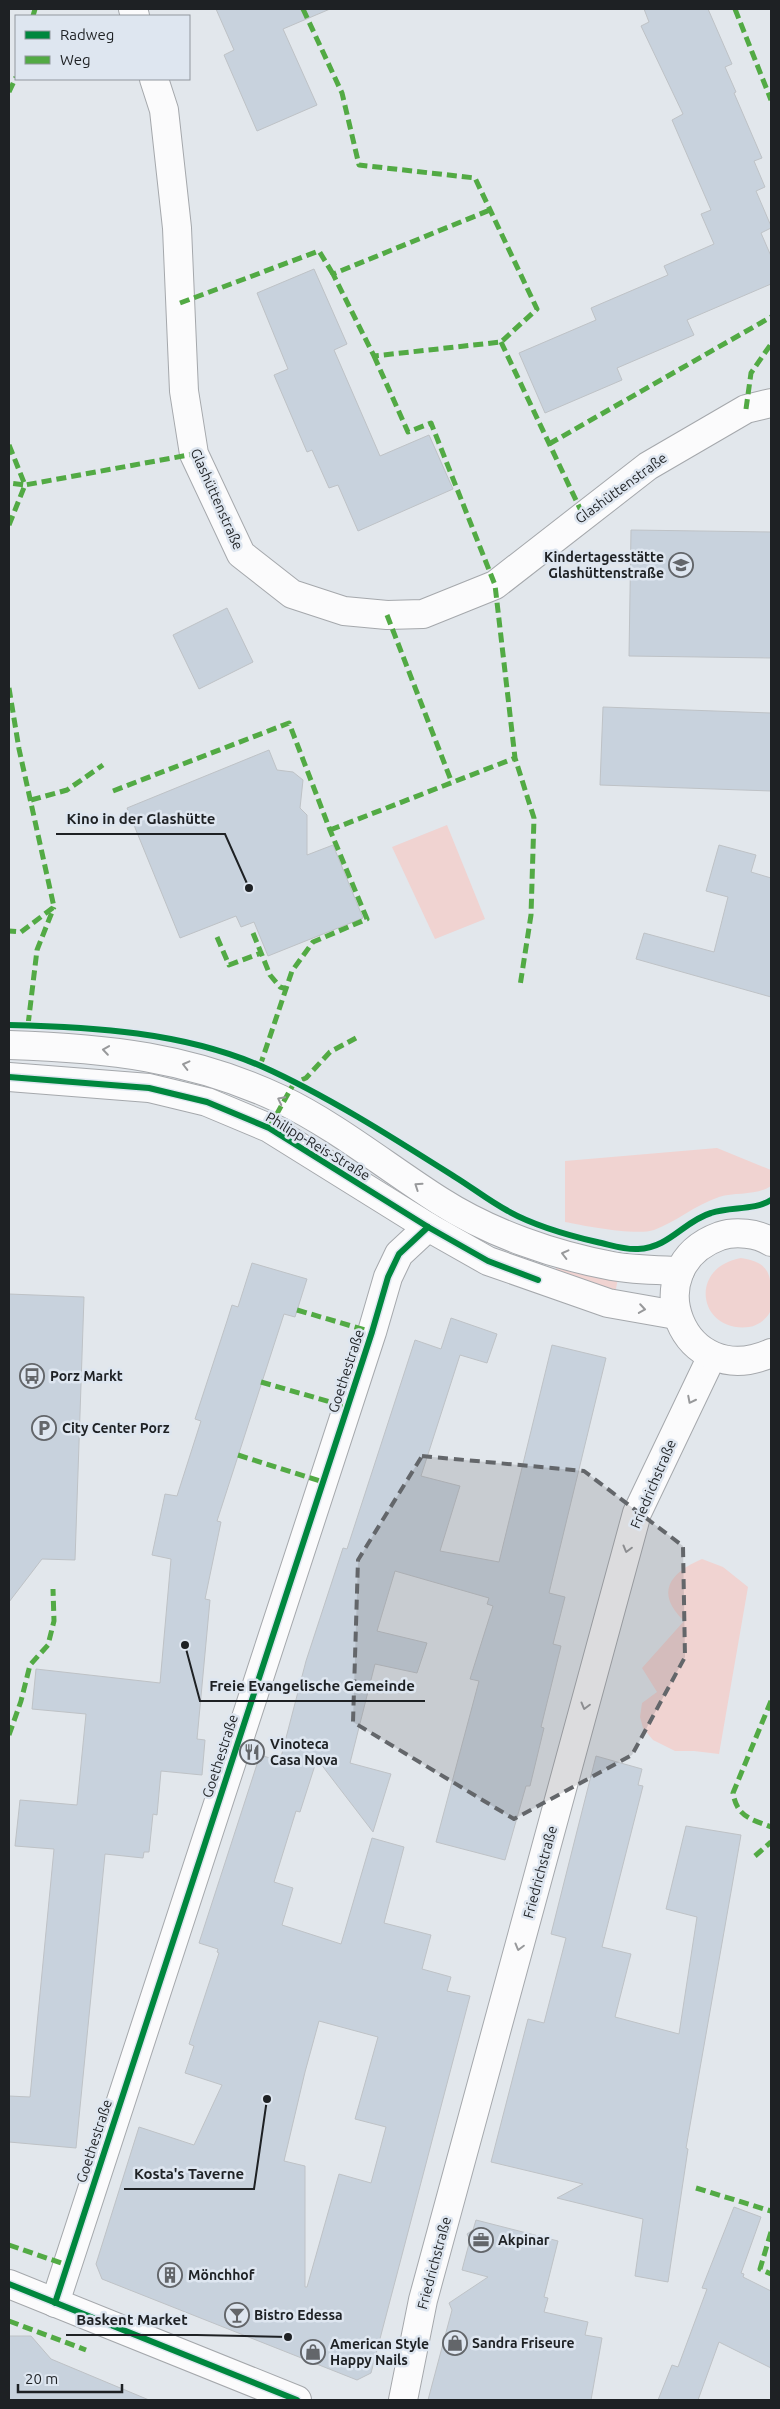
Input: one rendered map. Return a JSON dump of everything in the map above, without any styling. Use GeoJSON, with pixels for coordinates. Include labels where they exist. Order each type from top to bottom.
{"type":"FeatureCollection","features":[{"type":"Feature","properties":{"kind":"street","name":"Glashüttenstraße"},"geometry":{"type":"LineString","coordinates":[[154,80],[164,110],[177,228],[184,391],[194,454],[241,554],[292,594],[344,611],[387,615],[423,614],[495,585],[648,466],[746,409],[771,403]]}},
{"type":"Feature","properties":{"kind":"street","name":"Philipp-Reis-Straße"},"geometry":{"type":"LineString","coordinates":[[9,1045],[91,1048],[154,1057],[217,1073],[283,1100],[345,1138],[441,1202],[499,1232],[554,1252],[612,1266],[680,1271]]}},
{"type":"Feature","properties":{"kind":"street","name":"Philipp-Reis-Straße"},"geometry":{"type":"LineString","coordinates":[[9,1077],[149,1088],[207,1102],[269,1128],[428,1227],[488,1261],[608,1303],[676,1315]]}},
{"type":"Feature","properties":{"kind":"street","name":"Goethestraße"},"geometry":{"type":"LineString","coordinates":[[54,2303],[369,1341],[388,1277],[399,1254],[428,1227]]}},
{"type":"Feature","properties":{"kind":"street"},"geometry":{"type":"LineString","coordinates":[[771,1242],[748,1234],[728,1234],[708,1241],[691,1254],[680,1271],[674,1293],[676,1315],[684,1332],[696,1346],[712,1356],[727,1361],[743,1362],[758,1359],[771,1353]]}},
{"type":"Feature","properties":{"kind":"street","name":"Friedrichstraße"},"geometry":{"type":"LineString","coordinates":[[403,2400],[423,2300],[637,1513],[712,1356]]}},
{"type":"Feature","properties":{"kind":"street"},"geometry":{"type":"LineString","coordinates":[[9,2284],[297,2400]]}},
{"type":"Feature","properties":{"kind":"highlighted area"},"geometry":{"type":"Polygon","coordinates":[[[422,1456],[584,1471],[683,1546],[685,1657],[632,1755],[514,1819],[353,1722],[358,1560],[422,1456]]]}},
{"type":"Feature","properties":{"kind":"shaded area"},"geometry":{"type":"Polygon","coordinates":[[[447,825],[485,919],[435,939],[392,847],[447,825]]]}},
{"type":"Feature","properties":{"kind":"shaded area"},"geometry":{"type":"Polygon","coordinates":[[[717,1148],[771,1170],[771,1186],[752,1193],[719,1197],[702,1204],[662,1227],[646,1232],[610,1230],[565,1222],[565,1161],[717,1148]]]}},
{"type":"Feature","properties":{"kind":"shaded area"},"geometry":{"type":"Polygon","coordinates":[[[741,1258],[756,1262],[765,1268],[771,1285],[772,1305],[770,1312],[761,1322],[749,1327],[732,1326],[719,1320],[710,1310],[706,1298],[707,1286],[712,1274],[724,1264],[741,1258]]]}},
{"type":"Feature","properties":{"kind":"shaded area"},"geometry":{"type":"Polygon","coordinates":[[[556,1268],[618,1279],[615,1293],[556,1271],[556,1268]]]}},
{"type":"Feature","properties":{"kind":"shaded area"},"geometry":{"type":"Polygon","coordinates":[[[702,1559],[723,1567],[748,1587],[719,1754],[675,1751],[653,1740],[643,1728],[640,1717],[642,1703],[657,1692],[642,1668],[684,1621],[675,1611],[670,1601],[668,1593],[670,1585],[674,1577],[681,1571],[702,1559]]]}},
{"type":"Feature","properties":{"kind":"building"},"geometry":{"type":"Polygon","coordinates":[[[216,9],[330,9],[283,29],[317,105],[257,131],[224,55],[234,50],[216,9]]]}},
{"type":"Feature","properties":{"kind":"building"},"geometry":{"type":"Polygon","coordinates":[[[644,9],[708,9],[732,64],[725,67],[736,92],[734,93],[762,158],[754,161],[765,187],[756,191],[771,226],[771,228],[761,233],[771,256],[771,284],[687,320],[694,335],[617,368],[622,380],[545,413],[519,353],[596,320],[591,308],[668,275],[664,266],[714,244],[701,214],[711,210],[672,120],[683,114],[641,26],[649,22],[644,9]]]}},
{"type":"Feature","properties":{"kind":"building"},"geometry":{"type":"Polygon","coordinates":[[[314,269],[347,344],[334,350],[380,456],[429,435],[453,489],[358,531],[338,485],[329,488],[312,450],[307,452],[274,375],[288,369],[257,293],[314,269]]]}},
{"type":"Feature","properties":{"kind":"building"},"geometry":{"type":"Polygon","coordinates":[[[631,530],[771,532],[771,658],[629,656],[631,530]]]}},
{"type":"Feature","properties":{"kind":"building"},"geometry":{"type":"Polygon","coordinates":[[[227,608],[253,662],[199,689],[173,635],[227,608]]]}},
{"type":"Feature","properties":{"kind":"building"},"geometry":{"type":"Polygon","coordinates":[[[603,707],[771,713],[771,791],[600,785],[603,707]]]}},
{"type":"Feature","properties":{"kind":"building"},"geometry":{"type":"Polygon","coordinates":[[[269,750],[277,770],[293,772],[303,780],[300,808],[307,815],[307,855],[333,845],[363,918],[268,956],[254,922],[241,927],[236,916],[180,938],[127,808],[269,750]]]}},
{"type":"Feature","properties":{"kind":"building"},"geometry":{"type":"Polygon","coordinates":[[[719,845],[756,855],[751,872],[771,878],[771,997],[636,959],[644,933],[714,952],[728,897],[706,891],[719,845]]]}},
{"type":"Feature","properties":{"kind":"building"},"geometry":{"type":"Polygon","coordinates":[[[252,1263],[307,1279],[295,1317],[284,1314],[217,1521],[221,1522],[205,1599],[210,1600],[197,1739],[205,1740],[202,1775],[161,1771],[157,1815],[153,1814],[149,1852],[144,1852],[143,1858],[105,1854],[76,2148],[9,2142],[9,2096],[30,2097],[54,1849],[15,1846],[20,1800],[77,1805],[86,1714],[32,1709],[36,1669],[160,1683],[171,1559],[152,1555],[165,1494],[177,1496],[201,1421],[195,1419],[232,1305],[238,1307],[252,1263]]]}},
{"type":"Feature","properties":{"kind":"building","name":"City Center Porz"},"geometry":{"type":"Polygon","coordinates":[[[9,1294],[84,1297],[75,1560],[42,1559],[9,1602],[9,1294]]]}},
{"type":"Feature","properties":{"kind":"building"},"geometry":{"type":"Polygon","coordinates":[[[451,1318],[497,1334],[487,1363],[460,1355],[421,1476],[460,1486],[440,1551],[499,1562],[552,1345],[606,1358],[549,1593],[565,1597],[553,1644],[561,1646],[541,1727],[544,1728],[530,1786],[526,1786],[505,1860],[436,1842],[479,1681],[470,1679],[493,1606],[487,1604],[489,1598],[395,1571],[377,1631],[427,1643],[417,1673],[375,1664],[350,1763],[391,1774],[373,1832],[317,1759],[300,1812],[296,1811],[274,1882],[293,1888],[282,1925],[341,1944],[372,1838],[404,1847],[384,1923],[431,1935],[422,1969],[451,1977],[447,1991],[470,1996],[371,2373],[357,2380],[102,2279],[96,2264],[139,2127],[194,2145],[222,2085],[185,2073],[194,2046],[189,2044],[219,1953],[217,1952],[218,1949],[199,1943],[260,1755],[280,1761],[306,1661],[343,1548],[347,1549],[415,1340],[441,1349],[451,1318]],[[319,2021],[284,2161],[305,2166],[305,2287],[307,2287],[339,2174],[371,2183],[386,2127],[355,2119],[378,2037],[319,2021]]]}},
{"type":"Feature","properties":{"kind":"building"},"geometry":{"type":"Polygon","coordinates":[[[596,1756],[642,1769],[638,1785],[643,1786],[602,1947],[631,1954],[615,2017],[679,2034],[697,1917],[666,1909],[686,1826],[741,1835],[686,2148],[688,2149],[668,2282],[635,2276],[643,2219],[557,2198],[583,2184],[491,2162],[528,2019],[544,2023],[566,1938],[551,1934],[596,1756]]]}},
{"type":"Feature","properties":{"kind":"building"},"geometry":{"type":"Polygon","coordinates":[[[734,2207],[761,2217],[741,2273],[744,2274],[743,2277],[771,2291],[771,2368],[719,2342],[698,2400],[658,2400],[672,2365],[678,2367],[707,2289],[702,2288],[734,2207]]]}},
{"type":"Feature","properties":{"kind":"building"},"geometry":{"type":"Polygon","coordinates":[[[476,2220],[558,2241],[544,2297],[548,2298],[544,2312],[588,2322],[585,2335],[602,2338],[591,2400],[428,2400],[452,2310],[449,2303],[488,2277],[462,2270],[470,2240],[467,2234],[473,2230],[476,2220]]]}},
{"type":"Feature","properties":{"kind":"building"},"geometry":{"type":"Polygon","coordinates":[[[9,2336],[31,2336],[51,2359],[149,2400],[9,2400],[9,2336]]]}},
{"type":"Feature","properties":{"kind":"marked path"},"geometry":{"type":"LineString","coordinates":[[33,15],[35,9]]}},
{"type":"Feature","properties":{"kind":"marked path"},"geometry":{"type":"LineString","coordinates":[[303,9],[342,93],[359,165],[475,178],[537,309],[501,342],[374,356],[333,274],[490,210]]}},
{"type":"Feature","properties":{"kind":"marked path"},"geometry":{"type":"LineString","coordinates":[[735,9],[771,100]]}},
{"type":"Feature","properties":{"kind":"marked path"},"geometry":{"type":"LineString","coordinates":[[9,92],[15,79]]}},
{"type":"Feature","properties":{"kind":"marked path"},"geometry":{"type":"LineString","coordinates":[[180,303],[319,251],[333,274]]}},
{"type":"Feature","properties":{"kind":"marked path"},"geometry":{"type":"LineString","coordinates":[[549,444],[771,317]]}},
{"type":"Feature","properties":{"kind":"marked path"},"geometry":{"type":"LineString","coordinates":[[501,342],[583,515]]}},
{"type":"Feature","properties":{"kind":"marked path"},"geometry":{"type":"LineString","coordinates":[[746,409],[751,373],[771,344]]}},
{"type":"Feature","properties":{"kind":"marked path"},"geometry":{"type":"LineString","coordinates":[[374,356],[408,432],[431,423],[495,585],[515,758],[534,818],[531,915],[520,986]]}},
{"type":"Feature","properties":{"kind":"marked path"},"geometry":{"type":"LineString","coordinates":[[9,445],[25,485],[9,483]]}},
{"type":"Feature","properties":{"kind":"marked path"},"geometry":{"type":"LineString","coordinates":[[9,525],[25,485],[194,454]]}},
{"type":"Feature","properties":{"kind":"marked path"},"geometry":{"type":"LineString","coordinates":[[387,615],[452,783]]}},
{"type":"Feature","properties":{"kind":"marked path"},"geometry":{"type":"LineString","coordinates":[[9,688],[19,749],[54,907],[21,932],[9,931]]}},
{"type":"Feature","properties":{"kind":"marked path"},"geometry":{"type":"LineString","coordinates":[[113,791],[289,723],[367,919],[313,942],[292,971],[260,1066]]}},
{"type":"Feature","properties":{"kind":"marked path"},"geometry":{"type":"LineString","coordinates":[[330,830],[515,758]]}},
{"type":"Feature","properties":{"kind":"marked path"},"geometry":{"type":"LineString","coordinates":[[31,800],[67,790],[103,765]]}},
{"type":"Feature","properties":{"kind":"marked path"},"geometry":{"type":"LineString","coordinates":[[28,1025],[37,950],[54,907]]}},
{"type":"Feature","properties":{"kind":"marked path"},"geometry":{"type":"LineString","coordinates":[[253,933],[270,975],[280,987],[287,989]]}},
{"type":"Feature","properties":{"kind":"marked path"},"geometry":{"type":"LineString","coordinates":[[217,937],[229,965],[261,953]]}},
{"type":"Feature","properties":{"kind":"marked path"},"geometry":{"type":"LineString","coordinates":[[269,1128],[294,1083],[306,1078],[330,1052],[356,1038]]}},
{"type":"Feature","properties":{"kind":"marked path"},"geometry":{"type":"LineString","coordinates":[[297,1310],[372,1332]]}},
{"type":"Feature","properties":{"kind":"marked path"},"geometry":{"type":"LineString","coordinates":[[261,1382],[348,1407]]}},
{"type":"Feature","properties":{"kind":"marked path"},"geometry":{"type":"LineString","coordinates":[[238,1455],[323,1482]]}},
{"type":"Feature","properties":{"kind":"marked path"},"geometry":{"type":"LineString","coordinates":[[9,1735],[21,1701],[30,1665],[48,1645],[54,1621],[53,1589]]}},
{"type":"Feature","properties":{"kind":"marked path"},"geometry":{"type":"LineString","coordinates":[[771,1701],[733,1793],[738,1807],[746,1816],[771,1827]]}},
{"type":"Feature","properties":{"kind":"marked path"},"geometry":{"type":"LineString","coordinates":[[755,1856],[771,1842]]}},
{"type":"Feature","properties":{"kind":"marked path"},"geometry":{"type":"LineString","coordinates":[[696,2188],[771,2211]]}},
{"type":"Feature","properties":{"kind":"marked path"},"geometry":{"type":"LineString","coordinates":[[771,2232],[760,2269],[771,2274]]}},
{"type":"Feature","properties":{"kind":"marked path"},"geometry":{"type":"LineString","coordinates":[[9,2245],[67,2265]]}},
{"type":"Feature","properties":{"kind":"marked path"},"geometry":{"type":"LineString","coordinates":[[9,2321],[86,2350]]}},
{"type":"Feature","properties":{"kind":"cycle path"},"geometry":{"type":"LineString","coordinates":[[9,1025],[73,1027],[137,1034],[169,1039],[231,1055],[286,1078],[360,1118],[494,1203],[518,1216],[540,1226],[618,1247],[638,1249],[659,1244],[701,1217],[711,1213],[757,1206],[771,1200]]}},
{"type":"Feature","properties":{"kind":"cycle path"},"geometry":{"type":"LineString","coordinates":[[9,1077],[149,1088],[207,1102],[269,1128],[428,1227],[488,1261],[538,1280]]}},
{"type":"Feature","properties":{"kind":"cycle path"},"geometry":{"type":"LineString","coordinates":[[55,2303],[372,1332],[388,1277],[399,1254],[428,1227]]}},
{"type":"Feature","properties":{"kind":"cycle path"},"geometry":{"type":"LineString","coordinates":[[9,2284],[297,2400]]}},
{"type":"Feature","properties":{"kind":"place","name":"Kindertagesstätte Glashüttenstraße"},"geometry":{"type":"Point","coordinates":[681,565]}},
{"type":"Feature","properties":{"kind":"place","name":"Kino in der Glashütte"},"geometry":{"type":"Point","coordinates":[249,888]}},
{"type":"Feature","properties":{"kind":"place","name":"Porz Markt"},"geometry":{"type":"Point","coordinates":[32,1376]}},
{"type":"Feature","properties":{"kind":"place","name":"City Center Porz"},"geometry":{"type":"Point","coordinates":[44,1428]}},
{"type":"Feature","properties":{"kind":"place","name":"Freie Evangelische Gemeinde"},"geometry":{"type":"Point","coordinates":[185,1645]}},
{"type":"Feature","properties":{"kind":"place","name":"Vinoteca Casa Nova"},"geometry":{"type":"Point","coordinates":[252,1752]}},
{"type":"Feature","properties":{"kind":"place","name":"Kosta's Taverne"},"geometry":{"type":"Point","coordinates":[267,2099]}},
{"type":"Feature","properties":{"kind":"place","name":"Akpinar"},"geometry":{"type":"Point","coordinates":[481,2240]}},
{"type":"Feature","properties":{"kind":"place","name":"Mönchhof"},"geometry":{"type":"Point","coordinates":[170,2275]}},
{"type":"Feature","properties":{"kind":"place","name":"Bistro Edessa"},"geometry":{"type":"Point","coordinates":[237,2315]}},
{"type":"Feature","properties":{"kind":"place","name":"Baskent Market"},"geometry":{"type":"Point","coordinates":[288,2337]}},
{"type":"Feature","properties":{"kind":"place","name":"Sandra Friseure"},"geometry":{"type":"Point","coordinates":[455,2343]}},
{"type":"Feature","properties":{"kind":"place","name":"American Style Happy Nails"},"geometry":{"type":"Point","coordinates":[313,2352]}}]}
